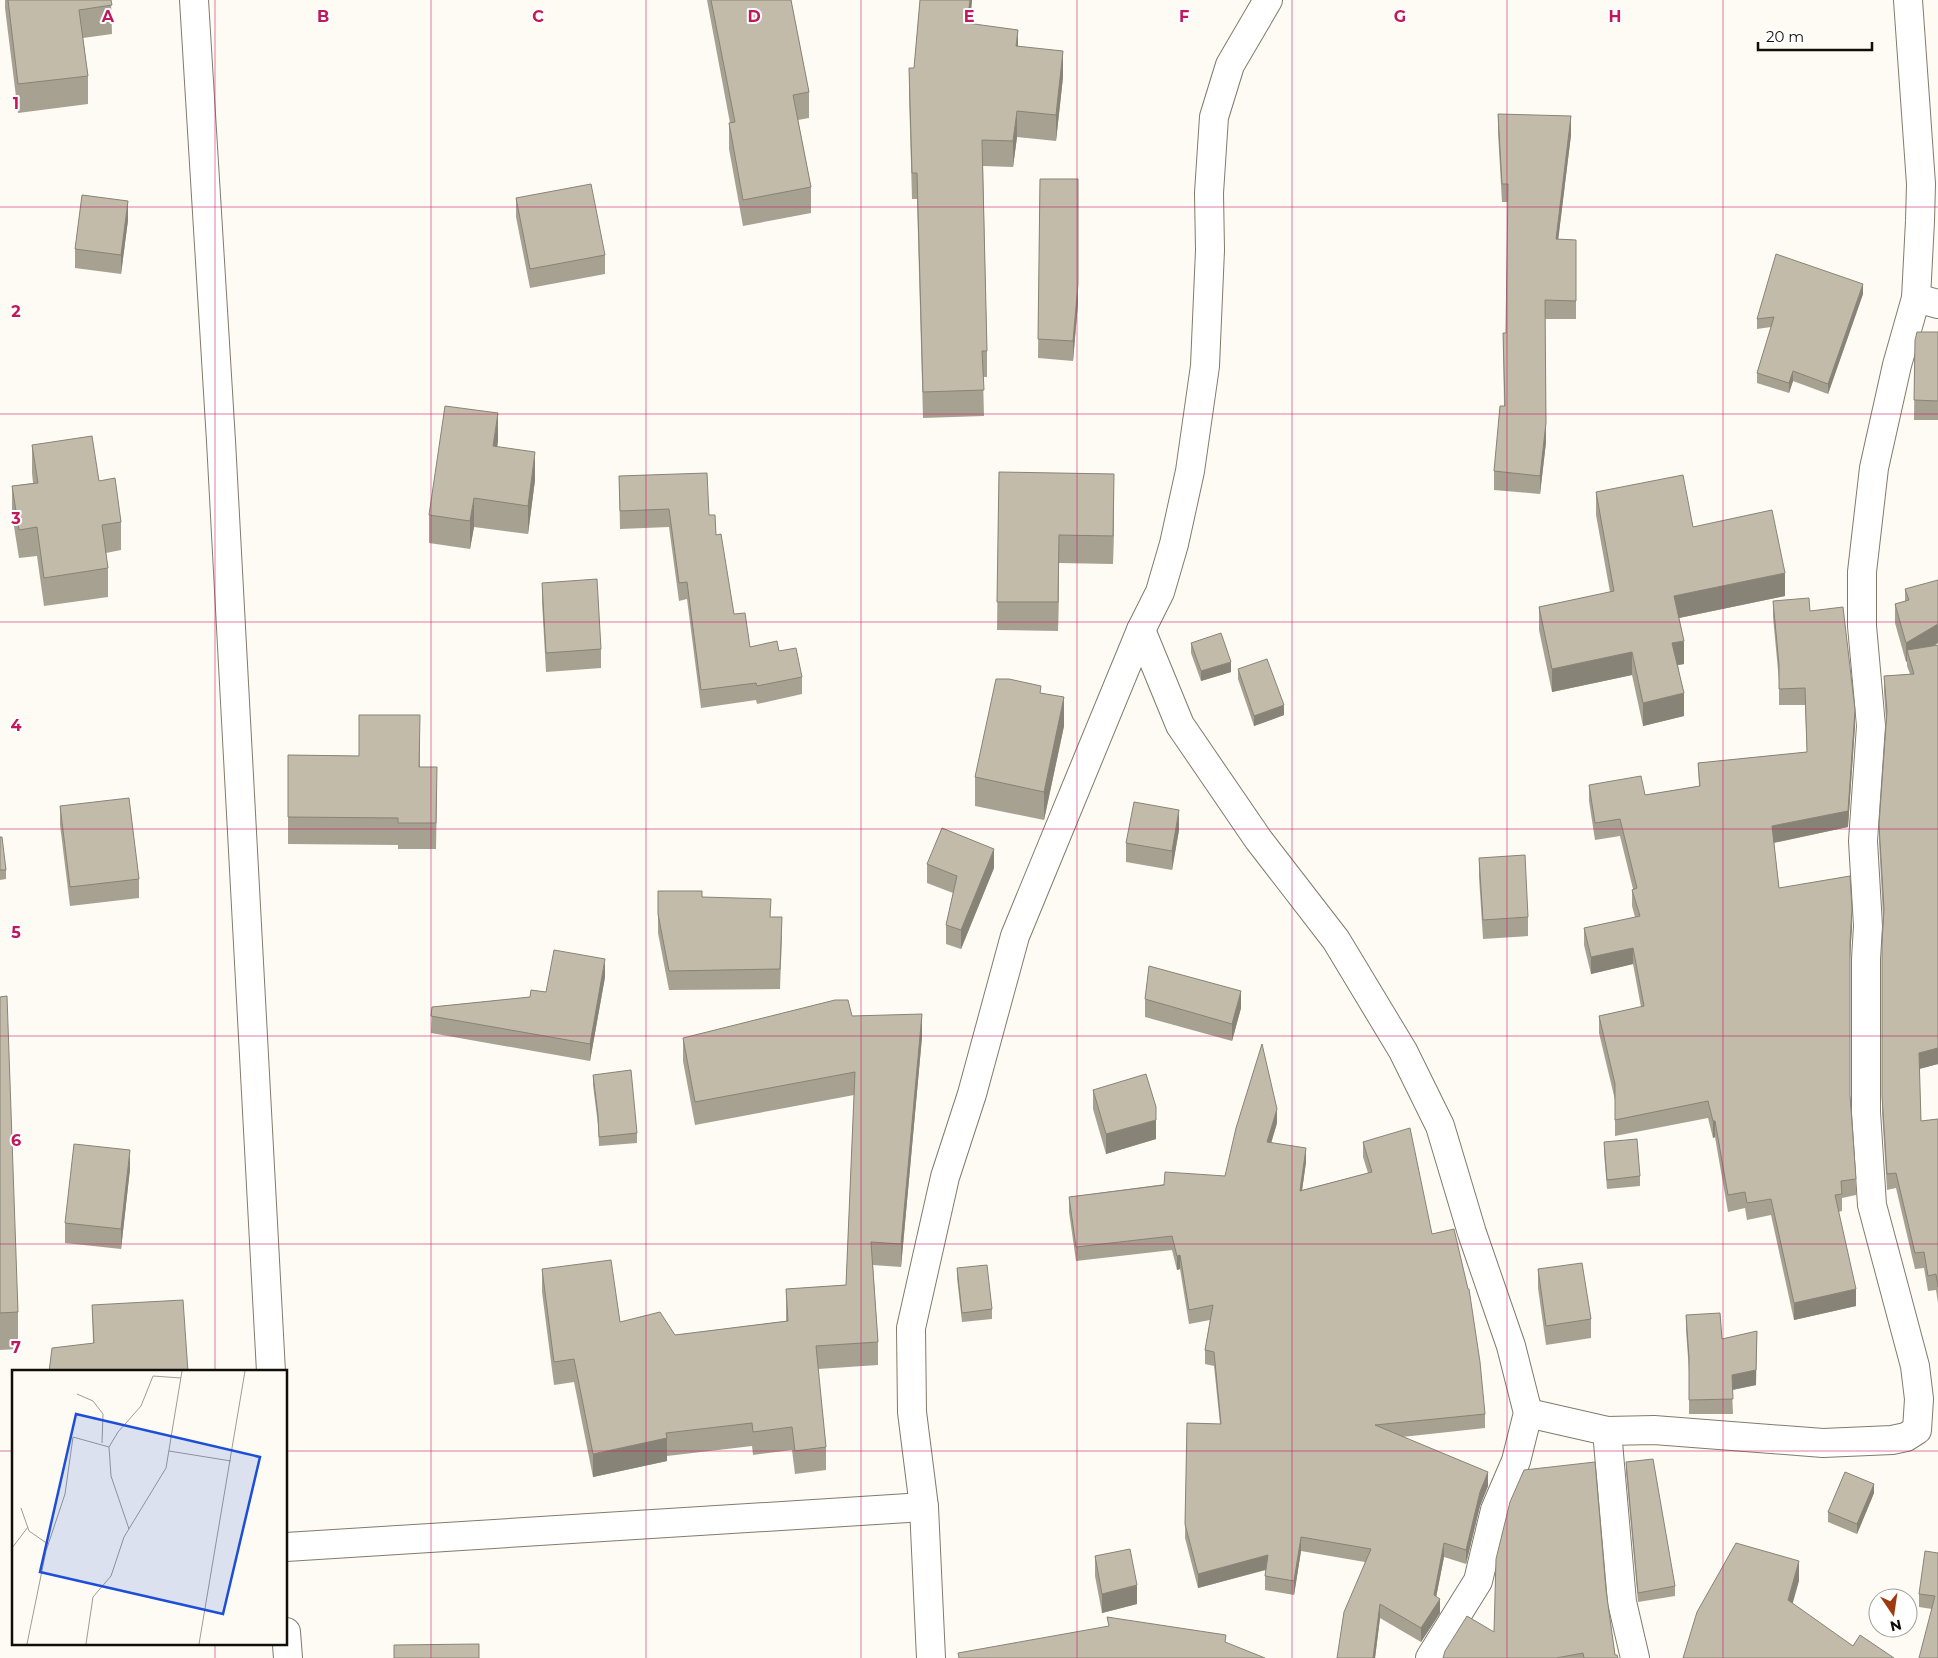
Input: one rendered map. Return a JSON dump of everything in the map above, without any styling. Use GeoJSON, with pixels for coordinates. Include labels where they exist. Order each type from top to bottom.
{"type":"FeatureCollection","features":[{"type":"Feature","properties":{"kind":"street"},"geometry":{"type":"LineString","coordinates":[[194,0],[221,441],[271,1370]]}},
{"type":"Feature","properties":{"kind":"street"},"geometry":{"type":"LineString","coordinates":[[931,1658],[924,1507],[912,1412],[911,1328],[945,1177],[972,1094],[1015,936],[1141,630],[1160,592],[1174,544],[1190,471],[1205,366],[1210,250],[1209,192],[1214,117],[1230,65],[1268,0]]}},
{"type":"Feature","properties":{"kind":"street"},"geometry":{"type":"LineString","coordinates":[[1528,1413],[1607,1431],[1654,1430],[1823,1443],[1892,1440],[1906,1437],[1916,1430],[1920,1399],[1915,1366],[1872,1205],[1866,1112],[1866,959],[1868,926],[1863,841],[1871,726],[1862,626],[1862,572],[1874,468],[1897,365],[1927,301],[1908,0]]}},
{"type":"Feature","properties":{"kind":"street"},"geometry":{"type":"LineString","coordinates":[[1141,630],[1180,724],[1258,839],[1336,940],[1403,1051],[1440,1126],[1472,1234],[1511,1346],[1528,1413],[1516,1461],[1495,1510],[1478,1581],[1430,1658]]}},
{"type":"Feature","properties":{"kind":"street"},"geometry":{"type":"LineString","coordinates":[[1607,1431],[1622,1602],[1635,1658]]}},
{"type":"Feature","properties":{"kind":"street"},"geometry":{"type":"LineString","coordinates":[[288,1547],[924,1507]]}},
{"type":"Feature","properties":{"kind":"building"},"geometry":{"type":"Polygon","coordinates":[[[8,0],[111,0],[112,5],[79,10],[88,76],[18,84],[8,0]]]}},
{"type":"Feature","properties":{"kind":"building"},"geometry":{"type":"Polygon","coordinates":[[[711,0],[791,0],[809,92],[793,95],[811,187],[743,200],[729,123],[735,122],[711,0]]]}},
{"type":"Feature","properties":{"kind":"building"},"geometry":{"type":"Polygon","coordinates":[[[920,0],[970,0],[967,23],[1018,30],[1016,46],[1063,51],[1056,115],[1017,111],[1013,141],[982,140],[987,351],[982,351],[984,390],[923,392],[917,173],[912,173],[909,68],[914,68],[920,0]]]}},
{"type":"Feature","properties":{"kind":"building"},"geometry":{"type":"Polygon","coordinates":[[[1498,114],[1571,116],[1556,239],[1576,240],[1576,301],[1545,300],[1546,423],[1540,476],[1494,471],[1500,406],[1505,406],[1503,333],[1506,333],[1508,184],[1502,184],[1498,114]]]}},
{"type":"Feature","properties":{"kind":"building"},"geometry":{"type":"Polygon","coordinates":[[[1040,179],[1078,179],[1078,284],[1073,341],[1038,339],[1040,179]]]}},
{"type":"Feature","properties":{"kind":"building"},"geometry":{"type":"Polygon","coordinates":[[[591,184],[605,255],[530,269],[516,198],[591,184]]]}},
{"type":"Feature","properties":{"kind":"building"},"geometry":{"type":"Polygon","coordinates":[[[82,195],[128,201],[121,255],[75,249],[82,195]]]}},
{"type":"Feature","properties":{"kind":"building"},"geometry":{"type":"Polygon","coordinates":[[[1776,254],[1863,284],[1828,384],[1793,371],[1789,383],[1757,373],[1774,317],[1757,319],[1776,254]]]}},
{"type":"Feature","properties":{"kind":"building"},"geometry":{"type":"Polygon","coordinates":[[[1917,332],[1938,332],[1938,401],[1914,400],[1915,340],[1917,332]]]}},
{"type":"Feature","properties":{"kind":"building"},"geometry":{"type":"Polygon","coordinates":[[[445,406],[498,413],[493,446],[535,452],[528,506],[474,498],[470,521],[429,515],[445,406]]]}},
{"type":"Feature","properties":{"kind":"building"},"geometry":{"type":"Polygon","coordinates":[[[92,436],[99,481],[115,478],[121,522],[102,525],[108,568],[44,578],[37,527],[19,530],[12,486],[38,483],[32,445],[92,436]]]}},
{"type":"Feature","properties":{"kind":"building"},"geometry":{"type":"Polygon","coordinates":[[[999,472],[1114,474],[1113,536],[1059,535],[1058,602],[997,602],[999,472]]]}},
{"type":"Feature","properties":{"kind":"building"},"geometry":{"type":"Polygon","coordinates":[[[707,473],[709,515],[715,515],[716,535],[721,534],[734,614],[745,613],[750,647],[777,641],[779,651],[796,648],[802,677],[757,686],[756,683],[701,690],[687,582],[679,583],[669,509],[620,511],[619,476],[707,473]]]}},
{"type":"Feature","properties":{"kind":"building"},"geometry":{"type":"Polygon","coordinates":[[[1683,475],[1693,527],[1772,510],[1785,573],[1674,596],[1684,641],[1672,643],[1684,693],[1643,703],[1632,652],[1552,669],[1539,607],[1614,591],[1596,492],[1683,475]]]}},
{"type":"Feature","properties":{"kind":"building"},"geometry":{"type":"Polygon","coordinates":[[[597,579],[601,649],[546,653],[542,583],[597,579]]]}},
{"type":"Feature","properties":{"kind":"building"},"geometry":{"type":"Polygon","coordinates":[[[1938,580],[1938,624],[1906,643],[1895,604],[1909,600],[1905,589],[1938,580]]]}},
{"type":"Feature","properties":{"kind":"building"},"geometry":{"type":"Polygon","coordinates":[[[1809,598],[1810,611],[1843,607],[1855,710],[1848,811],[1772,826],[1779,888],[1850,876],[1852,909],[1850,942],[1850,1095],[1856,1179],[1841,1181],[1842,1194],[1835,1195],[1856,1289],[1794,1303],[1771,1199],[1747,1203],[1745,1192],[1728,1195],[1715,1121],[1713,1121],[1708,1101],[1615,1120],[1615,1084],[1599,1016],[1644,1006],[1633,948],[1591,957],[1584,928],[1640,916],[1632,890],[1637,888],[1620,819],[1595,823],[1589,785],[1641,776],[1645,795],[1700,786],[1698,763],[1807,752],[1805,688],[1779,689],[1779,665],[1773,601],[1809,598]]]}},
{"type":"Feature","properties":{"kind":"building"},"geometry":{"type":"Polygon","coordinates":[[[1221,633],[1231,662],[1201,671],[1191,643],[1221,633]]]}},
{"type":"Feature","properties":{"kind":"building"},"geometry":{"type":"Polygon","coordinates":[[[1938,645],[1938,1048],[1919,1053],[1921,1121],[1938,1119],[1938,1287],[1936,1274],[1928,1276],[1924,1252],[1915,1253],[1896,1173],[1887,1174],[1882,1096],[1882,944],[1884,909],[1879,825],[1887,711],[1884,676],[1914,674],[1907,650],[1938,645]]]}},
{"type":"Feature","properties":{"kind":"building"},"geometry":{"type":"Polygon","coordinates":[[[1267,659],[1284,705],[1254,716],[1238,669],[1267,659]]]}},
{"type":"Feature","properties":{"kind":"building"},"geometry":{"type":"Polygon","coordinates":[[[996,679],[1009,679],[1041,686],[1040,693],[1064,697],[1044,792],[975,777],[996,679]]]}},
{"type":"Feature","properties":{"kind":"building"},"geometry":{"type":"Polygon","coordinates":[[[359,715],[420,715],[419,767],[437,767],[436,823],[398,823],[398,818],[288,817],[288,755],[359,756],[359,715]]]}},
{"type":"Feature","properties":{"kind":"building"},"geometry":{"type":"Polygon","coordinates":[[[129,798],[139,879],[70,887],[60,806],[129,798]]]}},
{"type":"Feature","properties":{"kind":"building"},"geometry":{"type":"Polygon","coordinates":[[[1134,802],[1179,810],[1172,851],[1126,843],[1134,802]]]}},
{"type":"Feature","properties":{"kind":"building"},"geometry":{"type":"Polygon","coordinates":[[[942,828],[994,849],[961,930],[946,925],[957,876],[927,864],[942,828]]]}},
{"type":"Feature","properties":{"kind":"building"},"geometry":{"type":"Polygon","coordinates":[[[0,837],[2,837],[6,870],[0,870],[0,837]]]}},
{"type":"Feature","properties":{"kind":"building"},"geometry":{"type":"Polygon","coordinates":[[[1525,855],[1528,917],[1483,920],[1479,858],[1525,855]]]}},
{"type":"Feature","properties":{"kind":"building"},"geometry":{"type":"Polygon","coordinates":[[[658,891],[702,891],[702,897],[771,899],[770,917],[782,917],[780,969],[669,971],[658,914],[658,891]]]}},
{"type":"Feature","properties":{"kind":"building"},"geometry":{"type":"Polygon","coordinates":[[[554,950],[605,959],[590,1044],[431,1016],[432,1007],[530,997],[531,990],[546,992],[554,950]]]}},
{"type":"Feature","properties":{"kind":"building"},"geometry":{"type":"Polygon","coordinates":[[[1149,966],[1241,991],[1232,1024],[1145,999],[1149,966]]]}},
{"type":"Feature","properties":{"kind":"building"},"geometry":{"type":"Polygon","coordinates":[[[7,996],[18,1312],[0,1313],[0,997],[7,996]]]}},
{"type":"Feature","properties":{"kind":"building"},"geometry":{"type":"Polygon","coordinates":[[[835,1000],[848,1000],[852,1016],[922,1014],[901,1244],[871,1242],[878,1342],[816,1346],[826,1447],[795,1451],[792,1427],[753,1432],[752,1423],[666,1433],[667,1438],[593,1454],[574,1359],[554,1362],[542,1269],[611,1260],[620,1322],[660,1312],[675,1335],[788,1321],[786,1289],[846,1285],[855,1072],[695,1102],[683,1038],[835,1000]]]}},
{"type":"Feature","properties":{"kind":"building"},"geometry":{"type":"Polygon","coordinates":[[[1262,1044],[1277,1109],[1267,1142],[1306,1148],[1300,1191],[1372,1172],[1363,1142],[1410,1128],[1432,1234],[1454,1229],[1469,1289],[1480,1362],[1485,1414],[1375,1425],[1488,1472],[1480,1492],[1466,1550],[1444,1543],[1434,1595],[1440,1599],[1421,1628],[1380,1604],[1373,1658],[1337,1658],[1344,1612],[1371,1549],[1301,1537],[1294,1581],[1265,1576],[1268,1555],[1198,1574],[1185,1524],[1187,1423],[1221,1424],[1214,1352],[1205,1350],[1213,1305],[1189,1310],[1180,1255],[1177,1256],[1172,1236],[1076,1247],[1069,1197],[1164,1185],[1165,1172],[1225,1176],[1236,1128],[1262,1044]]]}},
{"type":"Feature","properties":{"kind":"building"},"geometry":{"type":"Polygon","coordinates":[[[631,1070],[637,1133],[599,1137],[593,1075],[631,1070]]]}},
{"type":"Feature","properties":{"kind":"building"},"geometry":{"type":"Polygon","coordinates":[[[1146,1074],[1156,1107],[1156,1120],[1106,1134],[1093,1090],[1146,1074]]]}},
{"type":"Feature","properties":{"kind":"building"},"geometry":{"type":"Polygon","coordinates":[[[1637,1139],[1640,1176],[1607,1180],[1604,1142],[1637,1139]]]}},
{"type":"Feature","properties":{"kind":"building"},"geometry":{"type":"Polygon","coordinates":[[[74,1144],[130,1150],[121,1229],[65,1223],[74,1144]]]}},
{"type":"Feature","properties":{"kind":"building"},"geometry":{"type":"Polygon","coordinates":[[[1582,1263],[1591,1319],[1546,1326],[1538,1269],[1582,1263]]]}},
{"type":"Feature","properties":{"kind":"building"},"geometry":{"type":"Polygon","coordinates":[[[987,1265],[992,1309],[962,1313],[957,1268],[987,1265]]]}},
{"type":"Feature","properties":{"kind":"building"},"geometry":{"type":"Polygon","coordinates":[[[183,1300],[188,1370],[49,1370],[52,1348],[94,1343],[92,1305],[183,1300]]]}},
{"type":"Feature","properties":{"kind":"building"},"geometry":{"type":"Polygon","coordinates":[[[1720,1313],[1722,1339],[1757,1331],[1756,1370],[1732,1375],[1733,1399],[1689,1400],[1686,1315],[1720,1313]]]}},
{"type":"Feature","properties":{"kind":"building"},"geometry":{"type":"Polygon","coordinates":[[[1653,1459],[1675,1586],[1638,1593],[1626,1462],[1653,1459]]]}},
{"type":"Feature","properties":{"kind":"building"},"geometry":{"type":"Polygon","coordinates":[[[1595,1462],[1606,1590],[1615,1655],[1618,1658],[1584,1658],[1583,1653],[1556,1658],[1443,1658],[1445,1651],[1467,1616],[1494,1632],[1496,1559],[1510,1502],[1524,1470],[1595,1462]]]}},
{"type":"Feature","properties":{"kind":"building"},"geometry":{"type":"Polygon","coordinates":[[[1845,1472],[1874,1484],[1857,1524],[1828,1512],[1845,1472]]]}},
{"type":"Feature","properties":{"kind":"building"},"geometry":{"type":"Polygon","coordinates":[[[1736,1543],[1799,1561],[1788,1600],[1853,1646],[1860,1635],[1894,1658],[1683,1658],[1697,1612],[1736,1543]]]}},
{"type":"Feature","properties":{"kind":"building"},"geometry":{"type":"Polygon","coordinates":[[[1130,1549],[1137,1585],[1102,1594],[1095,1556],[1130,1549]]]}},
{"type":"Feature","properties":{"kind":"building"},"geometry":{"type":"Polygon","coordinates":[[[1925,1551],[1938,1553],[1938,1658],[1919,1658],[1935,1596],[1919,1594],[1925,1551]]]}},
{"type":"Feature","properties":{"kind":"building"},"geometry":{"type":"Polygon","coordinates":[[[1107,1617],[1226,1635],[1225,1642],[1265,1658],[959,1658],[958,1653],[1109,1626],[1107,1617]]]}},
{"type":"Feature","properties":{"kind":"building"},"geometry":{"type":"Polygon","coordinates":[[[479,1644],[479,1658],[394,1658],[394,1645],[479,1644]]]}}]}
